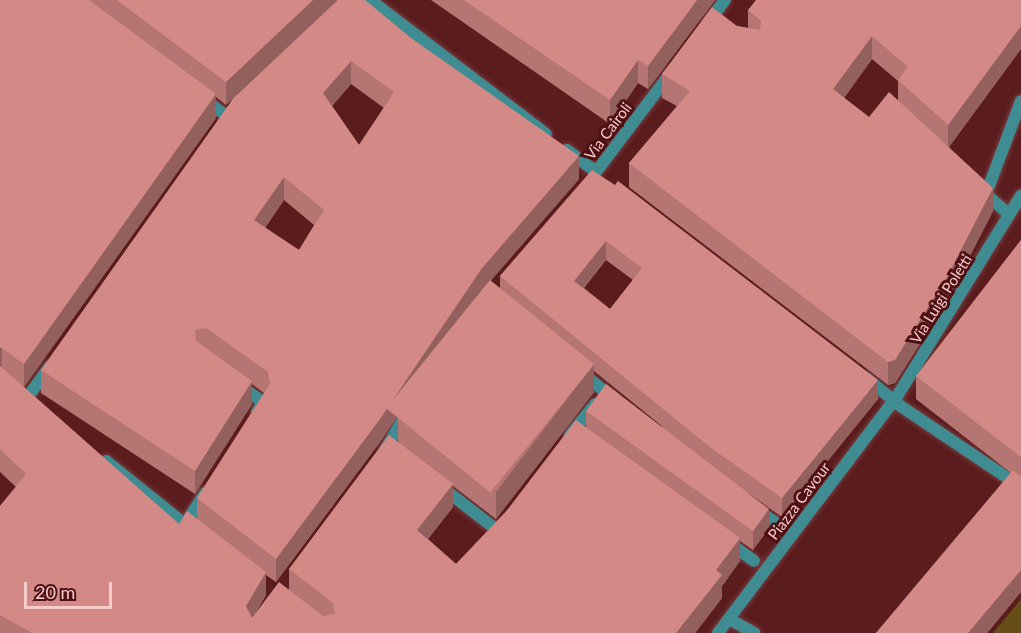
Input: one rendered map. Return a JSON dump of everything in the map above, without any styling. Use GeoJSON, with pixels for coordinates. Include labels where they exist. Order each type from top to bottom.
{"type":"FeatureCollection","features":[{"type":"Feature","properties":{"kind":"street","name":"Via Cairoli"},"geometry":{"type":"LineString","coordinates":[[370,0],[596,177],[684,54]]}},
{"type":"Feature","properties":{"kind":"street"},"geometry":{"type":"LineString","coordinates":[[698,36],[725,0]]}},
{"type":"Feature","properties":{"kind":"street"},"geometry":{"type":"LineString","coordinates":[[191,89],[228,117]]}},
{"type":"Feature","properties":{"kind":"street"},"geometry":{"type":"LineString","coordinates":[[986,194],[1021,101]]}},
{"type":"Feature","properties":{"kind":"street"},"geometry":{"type":"LineString","coordinates":[[969,179],[1007,213]]}},
{"type":"Feature","properties":{"kind":"street","name":"Via Luigi Poletti"},"geometry":{"type":"LineString","coordinates":[[893,398],[974,277],[1007,213],[1021,196]]}},
{"type":"Feature","properties":{"kind":"street"},"geometry":{"type":"LineString","coordinates":[[27,398],[61,351]]}},
{"type":"Feature","properties":{"kind":"street"},"geometry":{"type":"LineString","coordinates":[[569,362],[623,406]]}},
{"type":"Feature","properties":{"kind":"street"},"geometry":{"type":"LineString","coordinates":[[851,367],[1021,487]]}},
{"type":"Feature","properties":{"kind":"street"},"geometry":{"type":"LineString","coordinates":[[227,377],[263,402],[251,421]]}},
{"type":"Feature","properties":{"kind":"street"},"geometry":{"type":"LineString","coordinates":[[559,450],[578,434],[605,391]]}},
{"type":"Feature","properties":{"kind":"street","name":"Piazza Cavour"},"geometry":{"type":"LineString","coordinates":[[718,633],[893,398]]}},
{"type":"Feature","properties":{"kind":"street"},"geometry":{"type":"LineString","coordinates":[[373,466],[392,451],[411,405]]}},
{"type":"Feature","properties":{"kind":"street"},"geometry":{"type":"LineString","coordinates":[[92,450],[203,538]]}},
{"type":"Feature","properties":{"kind":"street"},"geometry":{"type":"LineString","coordinates":[[423,473],[498,531],[507,520]]}},
{"type":"Feature","properties":{"kind":"street"},"geometry":{"type":"LineString","coordinates":[[185,524],[215,477]]}},
{"type":"Feature","properties":{"kind":"street"},"geometry":{"type":"LineString","coordinates":[[743,500],[781,526]]}},
{"type":"Feature","properties":{"kind":"street"},"geometry":{"type":"LineString","coordinates":[[716,533],[754,561]]}},
{"type":"Feature","properties":{"kind":"street"},"geometry":{"type":"LineString","coordinates":[[729,619],[754,633]]}},
{"type":"Feature","properties":{"kind":"shaded area"},"geometry":{"type":"Polygon","coordinates":[[[1021,599],[1021,633],[993,633],[1021,599]]]}},
{"type":"Feature","properties":{"kind":"building"},"geometry":{"type":"Polygon","coordinates":[[[0,0],[89,0],[216,94],[24,364],[0,348],[0,0]]]}},
{"type":"Feature","properties":{"kind":"building"},"geometry":{"type":"Polygon","coordinates":[[[117,0],[313,0],[226,82],[117,0]]]}},
{"type":"Feature","properties":{"kind":"building"},"geometry":{"type":"Polygon","coordinates":[[[338,0],[365,0],[411,38],[579,156],[482,268],[380,419],[276,559],[197,498],[270,384],[268,372],[206,328],[195,330],[196,341],[252,381],[195,471],[41,370],[233,99],[338,0]],[[351,61],[323,93],[359,145],[394,92],[351,61]],[[284,177],[254,220],[299,250],[324,210],[284,177]]]}},
{"type":"Feature","properties":{"kind":"building"},"geometry":{"type":"Polygon","coordinates":[[[464,0],[697,0],[648,66],[638,60],[610,100],[464,0]]]}},
{"type":"Feature","properties":{"kind":"building"},"geometry":{"type":"Polygon","coordinates":[[[756,0],[1021,0],[1021,26],[948,125],[898,80],[908,67],[872,36],[833,89],[869,117],[889,92],[993,188],[947,277],[895,360],[888,362],[629,163],[690,91],[662,74],[712,7],[737,26],[760,30],[761,21],[748,10],[756,0]]]}},
{"type":"Feature","properties":{"kind":"building"},"geometry":{"type":"Polygon","coordinates":[[[592,170],[615,185],[618,181],[878,380],[782,498],[711,448],[500,276],[592,170]],[[606,241],[574,281],[610,309],[642,268],[606,241]]]}},
{"type":"Feature","properties":{"kind":"building"},"geometry":{"type":"Polygon","coordinates":[[[1021,240],[1021,457],[916,376],[1021,240]]]}},
{"type":"Feature","properties":{"kind":"building"},"geometry":{"type":"Polygon","coordinates":[[[490,280],[594,364],[490,493],[386,408],[490,280]]]}},
{"type":"Feature","properties":{"kind":"building"},"geometry":{"type":"Polygon","coordinates":[[[0,366],[179,524],[187,511],[266,572],[246,606],[252,618],[279,582],[323,616],[335,614],[333,603],[289,569],[389,435],[453,484],[417,530],[456,564],[505,513],[576,420],[740,538],[716,570],[722,575],[676,633],[32,633],[0,615],[0,506],[26,474],[0,449],[0,366]]]}},
{"type":"Feature","properties":{"kind":"building"},"geometry":{"type":"Polygon","coordinates":[[[606,384],[769,509],[753,531],[586,411],[606,384]]]}},
{"type":"Feature","properties":{"kind":"building"},"geometry":{"type":"Polygon","coordinates":[[[1013,470],[1021,477],[1021,570],[968,633],[876,633],[1013,470]]]}}]}
